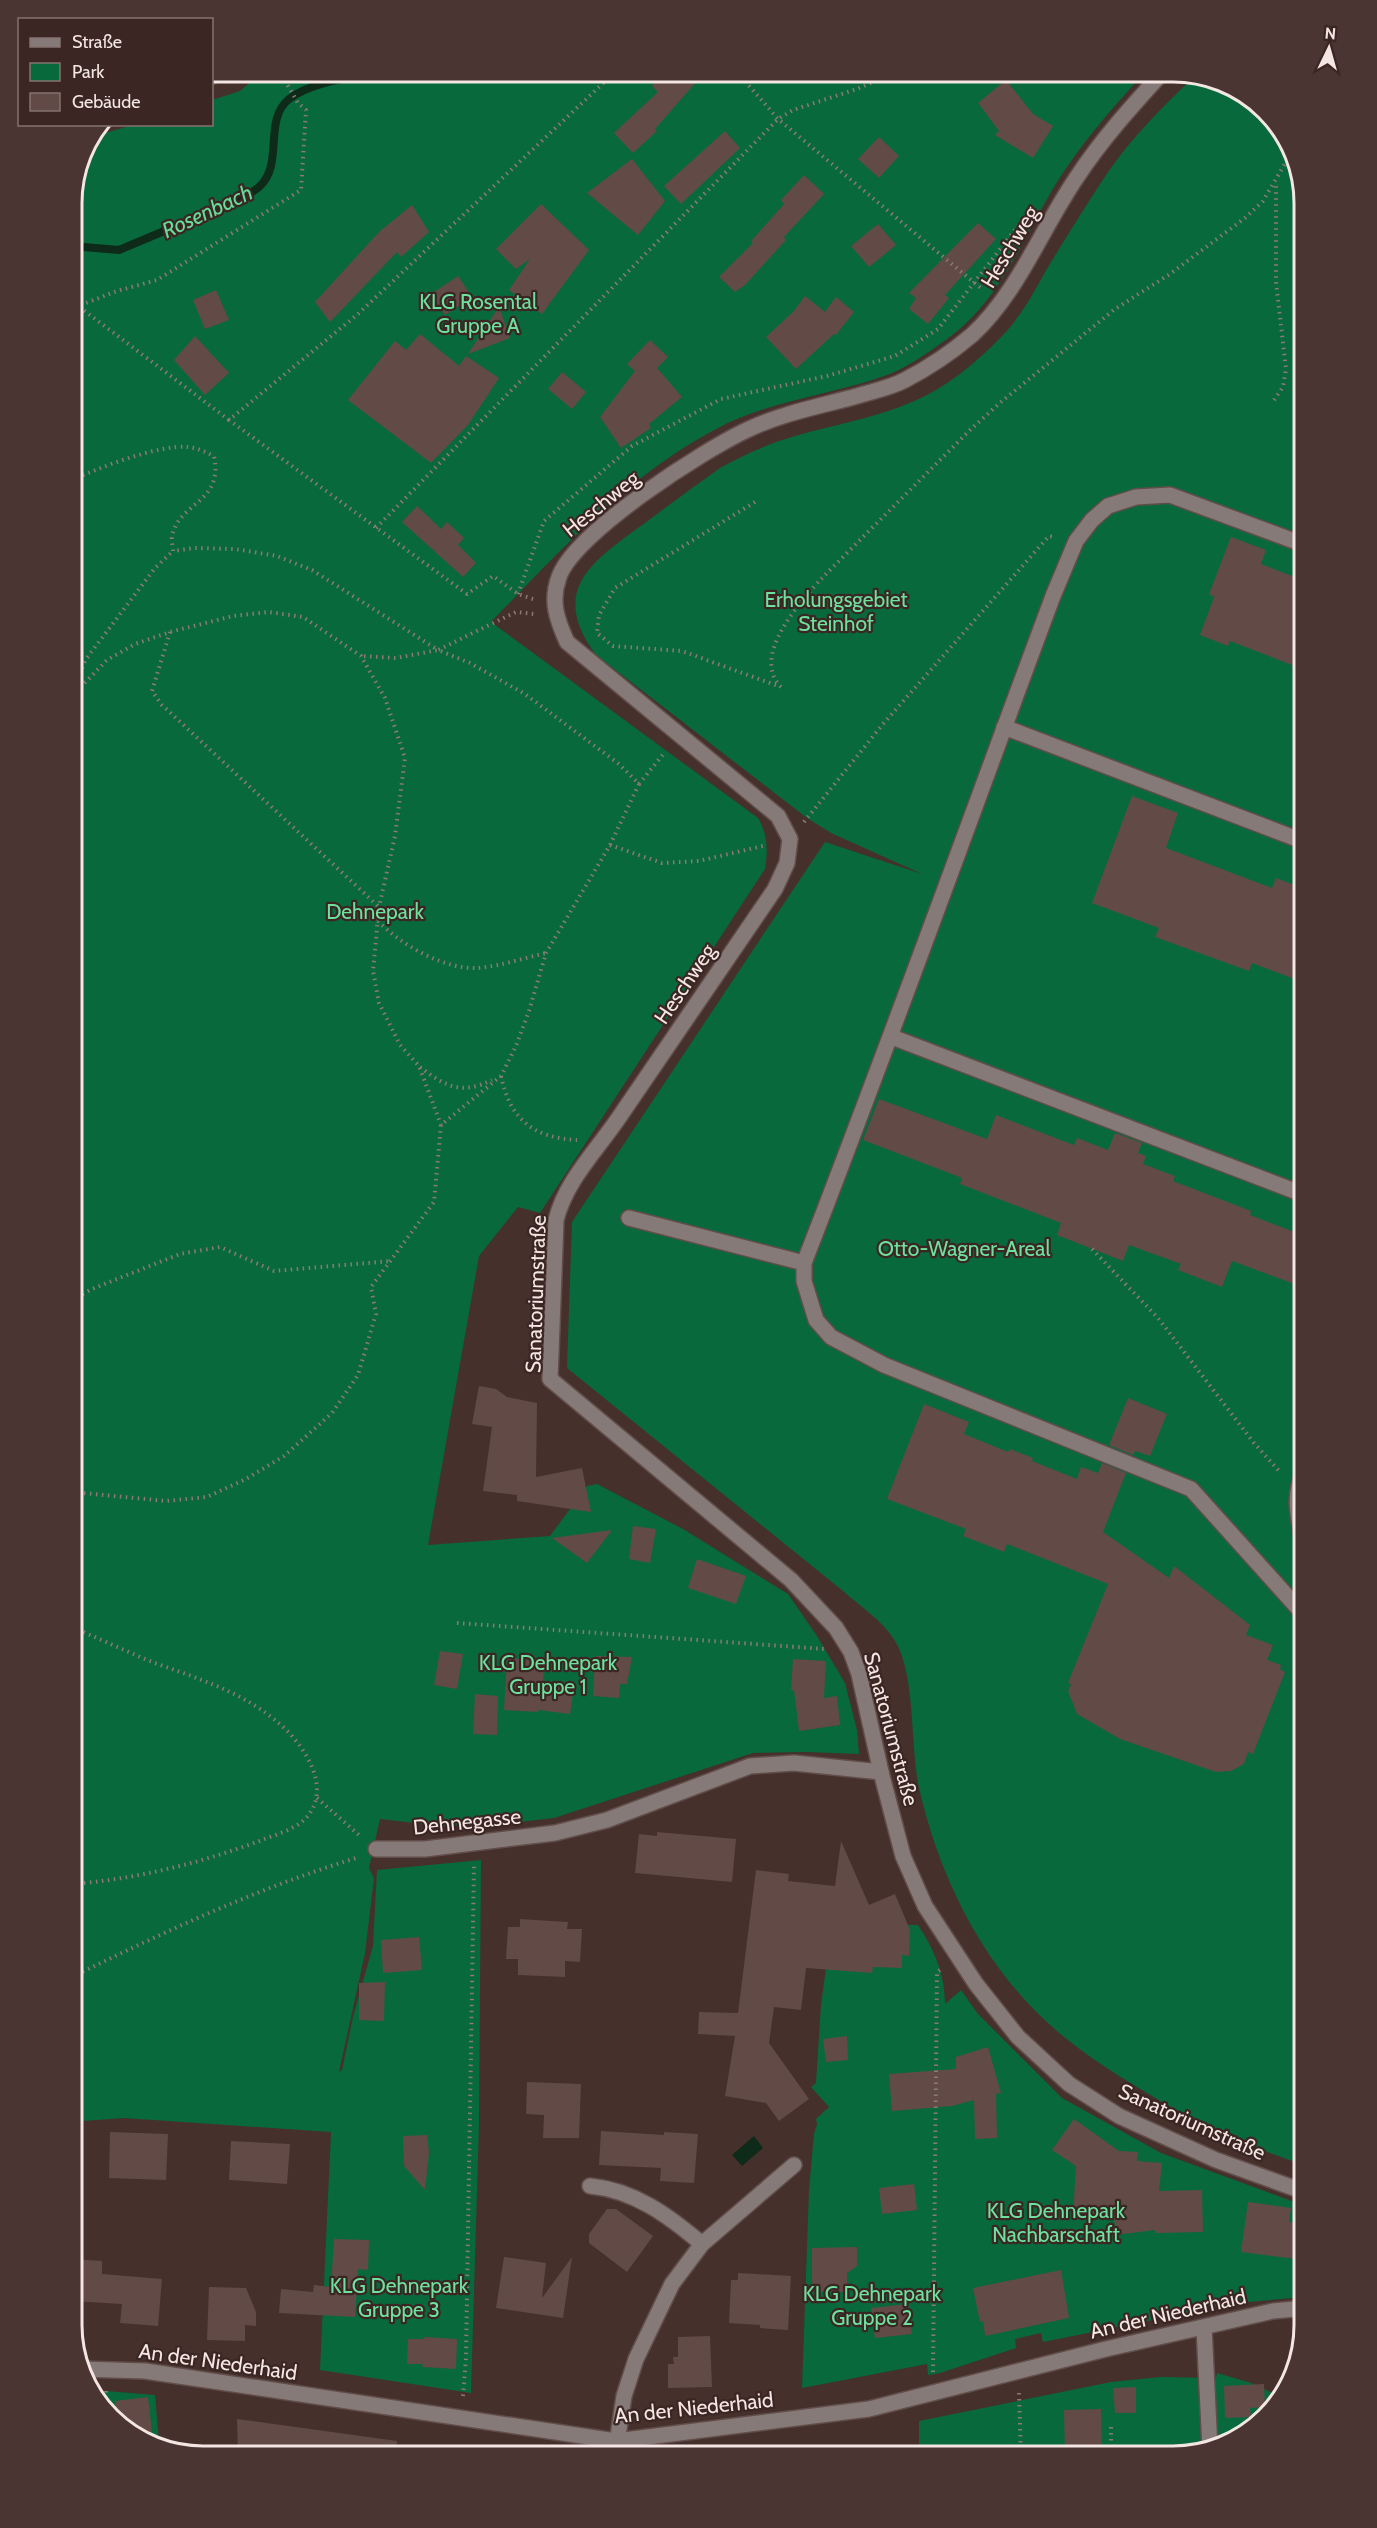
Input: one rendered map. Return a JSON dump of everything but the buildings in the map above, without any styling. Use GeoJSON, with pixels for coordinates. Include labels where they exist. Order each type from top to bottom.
{"type":"FeatureCollection","features":[{"type":"Feature","properties":{"kind":"street","name":"Heschweg"},"geometry":{"type":"LineString","coordinates":[[555,612],[558,577],[575,551],[607,521],[671,475],[750,428],[904,381],[954,350],[974,333],[1000,304],[1076,177],[1120,119],[1153,83]]}},
{"type":"Feature","properties":{"kind":"street"},"geometry":{"type":"LineString","coordinates":[[1294,541],[1170,495],[1136,497],[1108,506],[1092,520],[1076,542],[1053,596],[1004,727],[929,929],[892,1037],[804,1263],[804,1281],[816,1320],[831,1337],[884,1365],[1191,1489],[1294,1604]]}},
{"type":"Feature","properties":{"kind":"street"},"geometry":{"type":"LineString","coordinates":[[555,612],[567,642],[778,816],[790,839]]}},
{"type":"Feature","properties":{"kind":"street"},"geometry":{"type":"LineString","coordinates":[[1004,727],[1294,838]]}},
{"type":"Feature","properties":{"kind":"street","name":"Heschweg"},"geometry":{"type":"LineString","coordinates":[[603,1141],[775,889],[787,863],[790,839]]}},
{"type":"Feature","properties":{"kind":"street"},"geometry":{"type":"LineString","coordinates":[[892,1037],[1294,1191]]}},
{"type":"Feature","properties":{"kind":"street","name":"Sanatoriumstraße"},"geometry":{"type":"LineString","coordinates":[[603,1141],[570,1186],[560,1204],[556,1220],[550,1379],[791,1580],[836,1628],[851,1652],[865,1698],[903,1856],[925,1906],[957,1958],[1018,2037],[1069,2084],[1119,2116],[1171,2140],[1294,2188]]}},
{"type":"Feature","properties":{"kind":"street"},"geometry":{"type":"LineString","coordinates":[[629,1218],[804,1263]]}},
{"type":"Feature","properties":{"kind":"street","name":"Dehnegasse"},"geometry":{"type":"LineString","coordinates":[[376,1849],[425,1849],[555,1833],[607,1820],[750,1766],[795,1763],[881,1772]]}},
{"type":"Feature","properties":{"kind":"street"},"geometry":{"type":"LineString","coordinates":[[616,2445],[624,2396],[636,2359],[672,2284],[702,2244],[794,2165]]}},
{"type":"Feature","properties":{"kind":"street"},"geometry":{"type":"LineString","coordinates":[[590,2186],[623,2192],[641,2201],[680,2226],[702,2244]]}},
{"type":"Feature","properties":{"kind":"street","name":"An der Niederhaid"},"geometry":{"type":"LineString","coordinates":[[633,2445],[869,2409],[1204,2327],[1273,2311],[1294,2309]]}},
{"type":"Feature","properties":{"kind":"street"},"geometry":{"type":"LineString","coordinates":[[1204,2327],[1209,2440]]}},
{"type":"Feature","properties":{"kind":"street","name":"An der Niederhaid"},"geometry":{"type":"LineString","coordinates":[[91,2369],[145,2370],[600,2445]]}},
{"type":"Feature","properties":{"kind":"path"},"geometry":{"type":"LineString","coordinates":[[83,304],[117,291],[158,280],[301,190],[306,110],[298,103],[286,83]]}},
{"type":"Feature","properties":{"kind":"path"},"geometry":{"type":"LineString","coordinates":[[229,420],[358,314],[603,83]]}},
{"type":"Feature","properties":{"kind":"path"},"geometry":{"type":"LineString","coordinates":[[746,83],[778,120],[1000,304]]}},
{"type":"Feature","properties":{"kind":"path"},"geometry":{"type":"LineString","coordinates":[[376,528],[778,120],[793,110],[871,83]]}},
{"type":"Feature","properties":{"kind":"path"},"geometry":{"type":"LineString","coordinates":[[755,502],[615,588],[599,615],[597,633],[613,646],[682,651],[782,687],[775,681],[771,671],[771,654],[801,601],[823,577],[970,429],[1001,402],[1115,309],[1229,231],[1263,201],[1287,162]]}},
{"type":"Feature","properties":{"kind":"path"},"geometry":{"type":"LineString","coordinates":[[1274,400],[1283,387],[1286,369],[1276,282],[1276,181]]}},
{"type":"Feature","properties":{"kind":"path"},"geometry":{"type":"LineString","coordinates":[[518,594],[544,521],[632,446],[721,399],[827,376],[895,356],[939,329],[1030,210]]}},
{"type":"Feature","properties":{"kind":"path"},"geometry":{"type":"LineString","coordinates":[[83,310],[467,594],[493,576],[518,594],[555,612]]}},
{"type":"Feature","properties":{"kind":"path"},"geometry":{"type":"LineString","coordinates":[[83,475],[145,453],[186,446],[214,456],[217,472],[211,488],[182,517],[172,536],[173,551]]}},
{"type":"Feature","properties":{"kind":"path"},"geometry":{"type":"LineString","coordinates":[[610,845],[662,863],[699,861],[790,839],[883,724],[1049,536],[1076,542]]}},
{"type":"Feature","properties":{"kind":"path"},"geometry":{"type":"LineString","coordinates":[[83,666],[155,568],[173,551],[235,549],[277,556],[312,570],[438,650],[470,663],[525,694],[620,764],[639,784]]}},
{"type":"Feature","properties":{"kind":"path"},"geometry":{"type":"LineString","coordinates":[[83,685],[107,660],[135,644],[170,632],[233,616],[269,612],[303,617],[361,656],[385,698],[405,758],[395,836],[377,920],[373,971],[379,1003],[400,1045],[418,1066],[435,1078],[454,1088],[475,1088],[501,1076]]}},
{"type":"Feature","properties":{"kind":"path"},"geometry":{"type":"LineString","coordinates":[[361,656],[396,658],[438,650],[516,612],[555,612]]}},
{"type":"Feature","properties":{"kind":"path"},"geometry":{"type":"LineString","coordinates":[[170,632],[152,692],[162,705],[379,907]]}},
{"type":"Feature","properties":{"kind":"path"},"geometry":{"type":"LineString","coordinates":[[441,1125],[501,1076],[516,1046],[529,1011],[546,953],[610,845],[639,784],[679,735]]}},
{"type":"Feature","properties":{"kind":"path"},"geometry":{"type":"LineString","coordinates":[[377,920],[389,932],[428,955],[452,965],[476,968],[546,953]]}},
{"type":"Feature","properties":{"kind":"path"},"geometry":{"type":"LineString","coordinates":[[82,1493],[165,1501],[207,1497],[246,1479],[284,1455],[332,1413],[358,1375],[376,1314],[371,1287],[434,1202],[441,1125],[418,1066]]}},
{"type":"Feature","properties":{"kind":"path"},"geometry":{"type":"LineString","coordinates":[[501,1076],[513,1110],[524,1123],[539,1133],[569,1140],[603,1141]]}},
{"type":"Feature","properties":{"kind":"path"},"geometry":{"type":"LineString","coordinates":[[82,1294],[180,1254],[220,1247],[274,1271],[392,1261]]}},
{"type":"Feature","properties":{"kind":"path"},"geometry":{"type":"LineString","coordinates":[[1092,1249],[1158,1318],[1254,1443],[1294,1488]]}},
{"type":"Feature","properties":{"kind":"path"},"geometry":{"type":"LineString","coordinates":[[457,1623],[851,1652]]}},
{"type":"Feature","properties":{"kind":"path"},"geometry":{"type":"LineString","coordinates":[[82,1631],[224,1688],[277,1721],[301,1747],[313,1767],[317,1798],[303,1820],[282,1832],[235,1850],[176,1867],[121,1879],[82,1883]]}},
{"type":"Feature","properties":{"kind":"path"},"geometry":{"type":"LineString","coordinates":[[82,1972],[161,1934],[325,1868],[366,1855],[376,1849],[317,1798]]}},
{"type":"Feature","properties":{"kind":"path"},"geometry":{"type":"LineString","coordinates":[[464,2392],[472,2081],[474,1862]]}},
{"type":"Feature","properties":{"kind":"path"},"geometry":{"type":"LineString","coordinates":[[932,2393],[937,1972],[957,1958]]}},
{"type":"Feature","properties":{"kind":"path"},"geometry":{"type":"LineString","coordinates":[[1019,2372],[1021,2446]]}},
{"type":"Feature","properties":{"kind":"path"},"geometry":{"type":"LineString","coordinates":[[1111,2427],[1111,2446]]}},
{"type":"Feature","properties":{"kind":"green space"},"geometry":{"type":"Polygon","coordinates":[[[249,83],[1135,83],[1076,154],[1054,187],[994,291],[963,326],[926,354],[896,372],[759,411],[718,428],[686,447],[625,491],[597,516],[491,622],[758,818],[765,837],[767,855],[765,869],[540,1213],[518,1207],[479,1256],[428,1545],[550,1536],[587,1486],[597,1484],[683,1529],[788,1594],[845,1683],[857,1730],[859,1754],[753,1753],[554,1818],[494,1825],[441,1826],[380,1819],[369,1868],[374,1878],[365,1953],[339,2072],[342,2070],[353,2017],[373,1946],[377,1870],[481,1860],[479,2124],[471,2393],[320,2370],[331,2132],[124,2118],[82,2122],[83,196],[92,157],[106,133],[130,126],[213,126],[213,100],[240,91],[249,83]]]}},
{"type":"Feature","properties":{"kind":"green space","name":"Otto-Wagner-Areal"},"geometry":{"type":"Polygon","coordinates":[[[1187,84],[1205,87],[1234,99],[1259,118],[1278,143],[1285,157],[1292,180],[1294,204],[1294,2162],[1239,2141],[1198,2121],[1116,2074],[1058,2032],[1008,1981],[987,1952],[969,1921],[939,1856],[919,1788],[906,1672],[902,1655],[890,1634],[878,1620],[843,1591],[567,1368],[572,1222],[825,842],[922,874],[831,833],[807,818],[596,655],[582,632],[576,612],[577,594],[583,578],[609,550],[720,468],[751,452],[782,440],[903,406],[941,387],[974,363],[1003,335],[1022,311],[1116,161],[1147,123],[1187,84]]]}},
{"type":"Feature","properties":{"kind":"green space"},"geometry":{"type":"Polygon","coordinates":[[[855,1925],[918,1925],[938,1962],[945,2004],[961,1990],[978,2014],[1062,2098],[1161,2153],[1294,2202],[1294,2298],[1237,2303],[1043,2342],[1041,2333],[1015,2339],[1016,2348],[940,2373],[928,2375],[927,2364],[802,2388],[809,2190],[814,2134],[816,2119],[829,2107],[811,2087],[816,2083],[821,2005],[830,1939],[855,1925]]]}},
{"type":"Feature","properties":{"kind":"green space"},"geometry":{"type":"Polygon","coordinates":[[[1217,2373],[1251,2383],[1273,2393],[1253,2415],[1234,2429],[1197,2443],[1173,2446],[919,2446],[919,2421],[1111,2382],[1160,2377],[1216,2378],[1217,2373]]]}},
{"type":"Feature","properties":{"kind":"green space"},"geometry":{"type":"Polygon","coordinates":[[[103,2391],[155,2395],[158,2437],[130,2420],[118,2410],[103,2391]]]}},
{"type":"Feature","properties":{"kind":"shaded area"},"geometry":{"type":"Polygon","coordinates":[[[754,2136],[763,2148],[742,2166],[732,2155],[754,2136]]]}},
{"type":"Feature","properties":{"kind":"waterway","name":"Rosenbach"},"geometry":{"type":"LineString","coordinates":[[83,247],[119,250],[245,197],[260,186],[267,177],[271,166],[277,118],[281,108],[299,93],[326,83]]}},
{"type":"Feature","properties":{"kind":"park label","name":"KLG Rosental Gruppe A"},"geometry":{"type":"Point","coordinates":[478,314]}},
{"type":"Feature","properties":{"kind":"park label","name":"Erholungsgebiet Steinhof"},"geometry":{"type":"Point","coordinates":[836,612]}},
{"type":"Feature","properties":{"kind":"park label","name":"Dehnepark"},"geometry":{"type":"Point","coordinates":[375,912]}},
{"type":"Feature","properties":{"kind":"park label","name":"KLG Dehnepark Gruppe 1"},"geometry":{"type":"Point","coordinates":[548,1675]}},
{"type":"Feature","properties":{"kind":"park label","name":"KLG Dehnepark Nachbarschaft"},"geometry":{"type":"Point","coordinates":[1056,2223]}},
{"type":"Feature","properties":{"kind":"park label","name":"KLG Dehnepark Gruppe 3"},"geometry":{"type":"Point","coordinates":[399,2298]}},
{"type":"Feature","properties":{"kind":"park label","name":"KLG Dehnepark Gruppe 2"},"geometry":{"type":"Point","coordinates":[872,2306]}}]}
